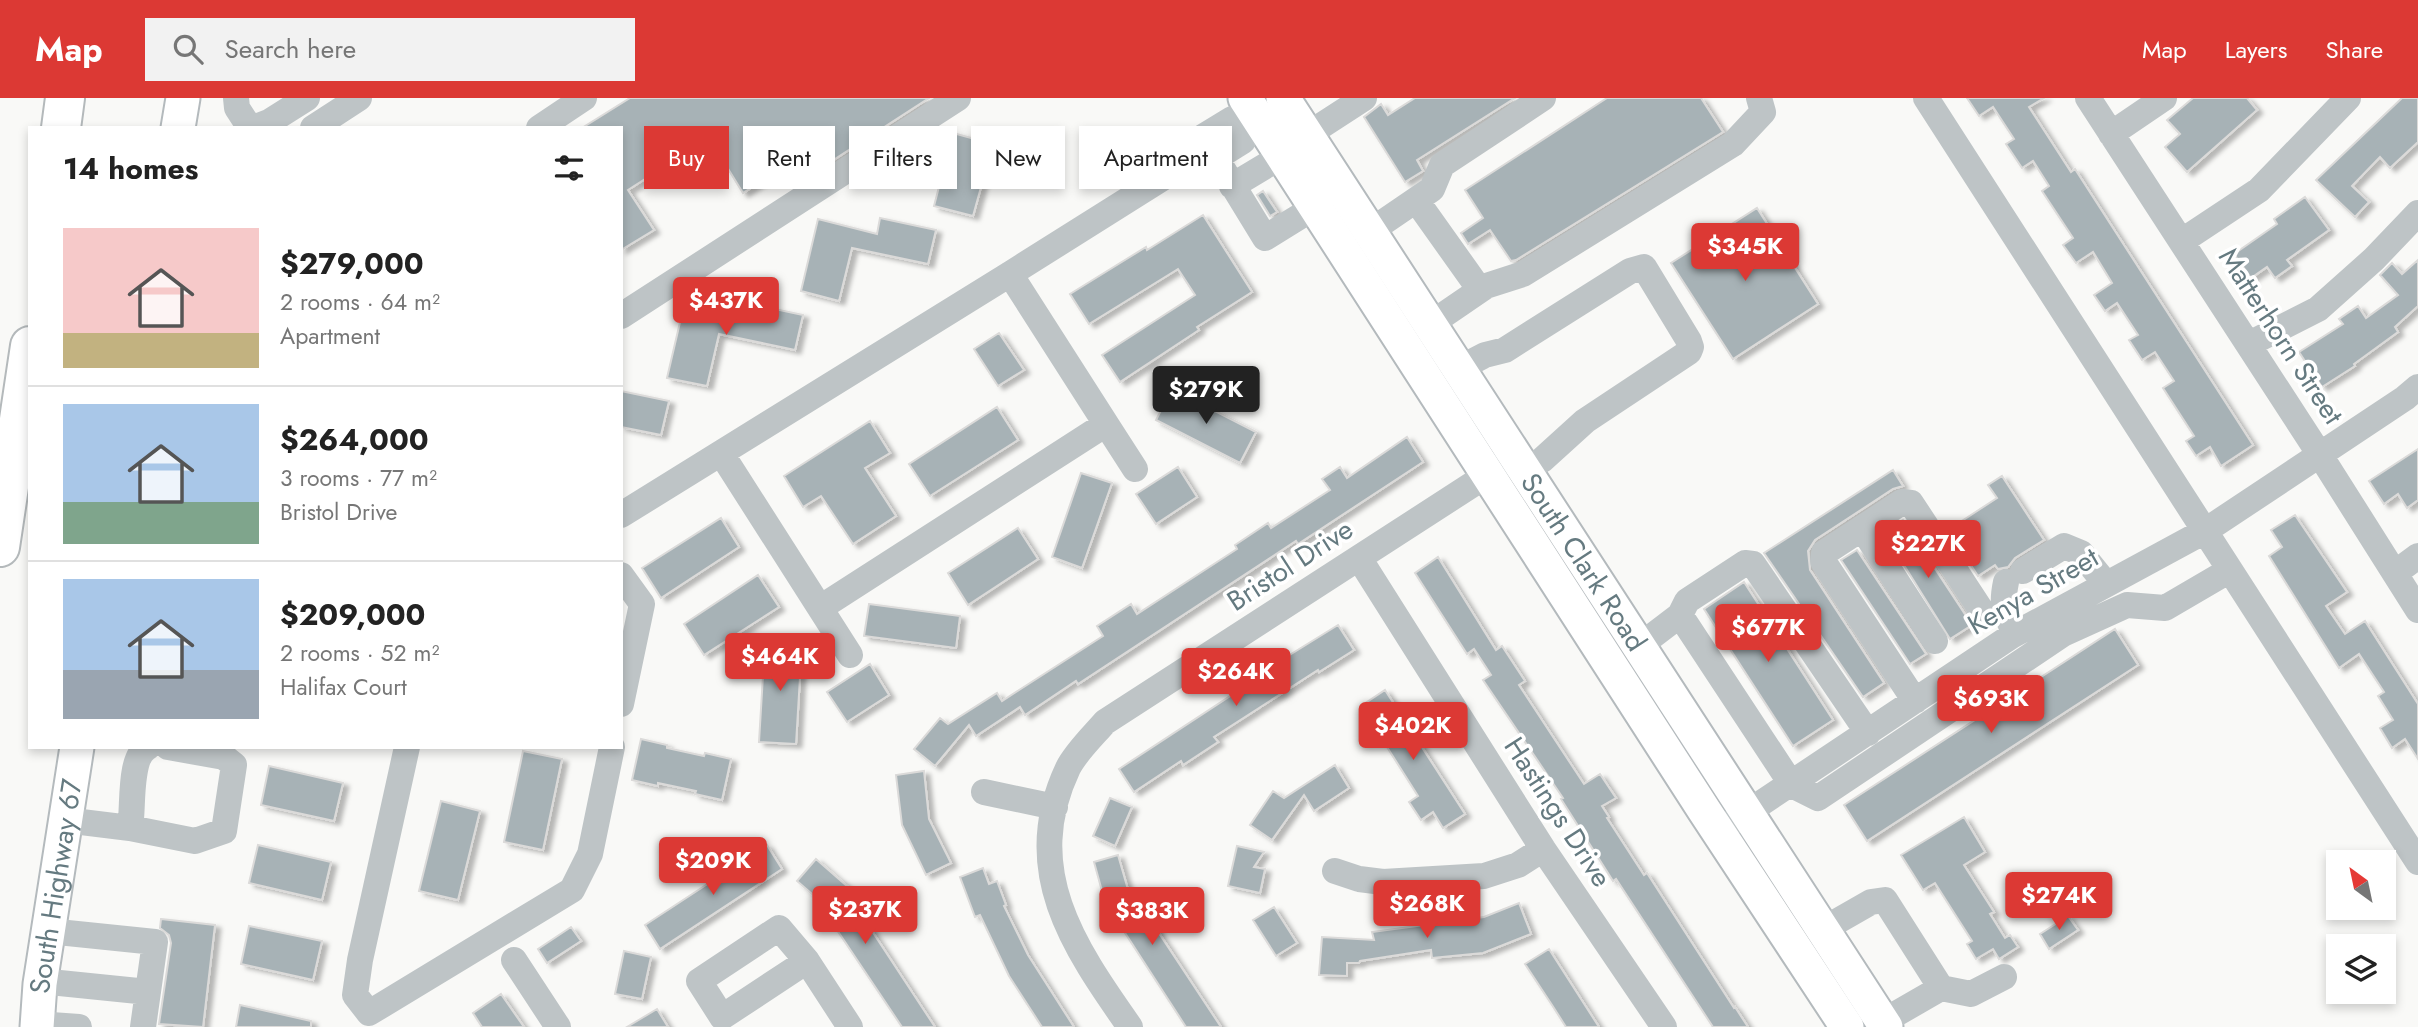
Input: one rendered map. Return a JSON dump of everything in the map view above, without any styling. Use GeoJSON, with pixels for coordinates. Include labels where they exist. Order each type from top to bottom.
{"type":"FeatureCollection","features":[{"type":"Feature","properties":{"kind":"highway"},"geometry":{"type":"LineString","coordinates":[[61,126],[65,98]]}},
{"type":"Feature","properties":{"kind":"highway"},"geometry":{"type":"LineString","coordinates":[[0,547],[28,359]]}},
{"type":"Feature","properties":{"kind":"main road"},"geometry":{"type":"LineString","coordinates":[[177,126],[183,98]]}},
{"type":"Feature","properties":{"kind":"main road","name":"South Clark Road"},"geometry":{"type":"LineString","coordinates":[[1265,108],[1307,135],[1458,369],[1509,468],[1718,832],[1847,1027]]}},
{"type":"Feature","properties":{"kind":"main road","name":"South Clark Road"},"geometry":{"type":"LineString","coordinates":[[1265,108],[1282,156],[1315,207],[1639,648],[1884,1025]]}},
{"type":"Feature","properties":{"kind":"main road","name":"South Highway 67"},"geometry":{"type":"LineString","coordinates":[[37,1025],[40,981],[77,749]]}},
{"type":"Feature","properties":{"kind":"street"},"geometry":{"type":"LineString","coordinates":[[236,98],[237,108],[250,126]]}},
{"type":"Feature","properties":{"kind":"street"},"geometry":{"type":"LineString","coordinates":[[258,126],[270,122],[307,98]]}},
{"type":"Feature","properties":{"kind":"street"},"geometry":{"type":"LineString","coordinates":[[316,126],[359,98]]}},
{"type":"Feature","properties":{"kind":"street"},"geometry":{"type":"LineString","coordinates":[[542,126],[584,98]]}},
{"type":"Feature","properties":{"kind":"street"},"geometry":{"type":"LineString","coordinates":[[623,315],[958,98]]}},
{"type":"Feature","properties":{"kind":"street"},"geometry":{"type":"LineString","coordinates":[[1307,135],[1364,98]]}},
{"type":"Feature","properties":{"kind":"street"},"geometry":{"type":"LineString","coordinates":[[1369,232],[1432,189],[1442,165],[1543,98]]}},
{"type":"Feature","properties":{"kind":"street"},"geometry":{"type":"LineString","coordinates":[[1429,325],[1486,286],[1523,274],[1733,144],[1763,112],[1759,98]]}},
{"type":"Feature","properties":{"kind":"street"},"geometry":{"type":"LineString","coordinates":[[1926,98],[2418,862]]}},
{"type":"Feature","properties":{"kind":"street","name":"Matterhorn Street"},"geometry":{"type":"LineString","coordinates":[[2088,98],[2418,610]]}},
{"type":"Feature","properties":{"kind":"street"},"geometry":{"type":"LineString","coordinates":[[2111,134],[2164,98]]}},
{"type":"Feature","properties":{"kind":"street"},"geometry":{"type":"LineString","coordinates":[[2182,240],[2259,190],[2348,98]]}},
{"type":"Feature","properties":{"kind":"street"},"geometry":{"type":"LineString","coordinates":[[1232,148],[1243,141],[1265,108]]}},
{"type":"Feature","properties":{"kind":"street"},"geometry":{"type":"LineString","coordinates":[[1221,126],[1232,119],[1265,108]]}},
{"type":"Feature","properties":{"kind":"street"},"geometry":{"type":"LineString","coordinates":[[1282,156],[1232,186],[1265,238],[1315,207]]}},
{"type":"Feature","properties":{"kind":"street"},"geometry":{"type":"LineString","coordinates":[[623,514],[1145,189]]}},
{"type":"Feature","properties":{"kind":"street"},"geometry":{"type":"LineString","coordinates":[[1416,200],[1480,290]]}},
{"type":"Feature","properties":{"kind":"street"},"geometry":{"type":"LineString","coordinates":[[2249,344],[2318,309],[2374,260],[2418,213]]}},
{"type":"Feature","properties":{"kind":"street","name":"Bristol Drive"},"geometry":{"type":"LineString","coordinates":[[1130,1027],[1091,971],[1062,916],[1049,866],[1051,819],[1068,766],[1105,722],[1359,558],[1509,468],[1542,460],[1585,421],[1689,352],[1691,347],[1644,267],[1630,271],[1505,350],[1485,355],[1458,369]]}},
{"type":"Feature","properties":{"kind":"street"},"geometry":{"type":"LineString","coordinates":[[1010,275],[1135,469]]}},
{"type":"Feature","properties":{"kind":"street","name":"Kenya Street"},"geometry":{"type":"LineString","coordinates":[[1718,832],[1792,785],[2015,633],[2205,531],[2418,387]]}},
{"type":"Feature","properties":{"kind":"street"},"geometry":{"type":"LineString","coordinates":[[820,608],[1106,424]]}},
{"type":"Feature","properties":{"kind":"street"},"geometry":{"type":"LineString","coordinates":[[721,453],[850,655]]}},
{"type":"Feature","properties":{"kind":"street"},"geometry":{"type":"LineString","coordinates":[[1915,701],[1822,561],[1824,552],[1902,502],[1911,503],[1984,616]]}},
{"type":"Feature","properties":{"kind":"street"},"geometry":{"type":"LineString","coordinates":[[1862,528],[1935,641]]}},
{"type":"Feature","properties":{"kind":"street"},"geometry":{"type":"LineString","coordinates":[[2015,633],[2002,602],[2015,576],[2064,547],[2081,553],[2113,581],[2127,605]]}},
{"type":"Feature","properties":{"kind":"street"},"geometry":{"type":"LineString","coordinates":[[2395,573],[2418,556]]}},
{"type":"Feature","properties":{"kind":"street","name":"Hastings Drive"},"geometry":{"type":"LineString","coordinates":[[1359,558],[1543,849],[1664,1027]]}},
{"type":"Feature","properties":{"kind":"street"},"geometry":{"type":"LineString","coordinates":[[1639,648],[1680,615],[1687,601],[1745,563],[1753,565],[1868,733]]}},
{"type":"Feature","properties":{"kind":"street"},"geometry":{"type":"LineString","coordinates":[[1680,615],[1792,785],[1818,797],[2063,634],[2127,605],[2165,608],[2230,570]]}},
{"type":"Feature","properties":{"kind":"street"},"geometry":{"type":"LineString","coordinates":[[623,578],[642,604],[623,694]]}},
{"type":"Feature","properties":{"kind":"street"},"geometry":{"type":"LineString","coordinates":[[130,828],[135,761],[144,749]]}},
{"type":"Feature","properties":{"kind":"street"},"geometry":{"type":"LineString","coordinates":[[65,820],[130,828],[195,841],[223,831],[234,765],[223,757],[179,749]]}},
{"type":"Feature","properties":{"kind":"street"},"geometry":{"type":"LineString","coordinates":[[407,749],[360,960],[355,995],[369,1013],[572,890],[590,854],[612,749]]}},
{"type":"Feature","properties":{"kind":"street"},"geometry":{"type":"LineString","coordinates":[[984,792],[1055,807]]}},
{"type":"Feature","properties":{"kind":"street"},"geometry":{"type":"LineString","coordinates":[[1335,871],[1359,879],[1383,882],[1484,876],[1518,865],[1543,849]]}},
{"type":"Feature","properties":{"kind":"street"},"geometry":{"type":"LineString","coordinates":[[1822,930],[1871,902],[1885,900],[1941,988]]}},
{"type":"Feature","properties":{"kind":"street"},"geometry":{"type":"LineString","coordinates":[[48,931],[155,942],[143,1027]]}},
{"type":"Feature","properties":{"kind":"street"},"geometry":{"type":"LineString","coordinates":[[513,960],[558,1027]]}},
{"type":"Feature","properties":{"kind":"street"},"geometry":{"type":"LineString","coordinates":[[807,961],[850,1027]]}},
{"type":"Feature","properties":{"kind":"street"},"geometry":{"type":"LineString","coordinates":[[1884,1025],[1941,988],[1971,994],[2004,977]]}},
{"type":"Feature","properties":{"kind":"street"},"geometry":{"type":"LineString","coordinates":[[40,981],[148,992]]}},
{"type":"Feature","properties":{"kind":"street"},"geometry":{"type":"LineString","coordinates":[[37,1025],[79,1027]]}},
{"type":"Feature","properties":{"kind":"building"},"geometry":{"type":"Polygon","coordinates":[[[630,98],[929,98],[886,126],[849,126],[849,150],[835,159],[835,126],[743,126],[743,189],[749,189],[743,193],[729,170],[729,126],[644,126],[644,180],[628,190],[654,230],[623,249],[623,126],[585,126],[630,98]]]}},
{"type":"Feature","properties":{"kind":"building"},"geometry":{"type":"Polygon","coordinates":[[[1415,98],[1515,98],[1417,160],[1423,171],[1405,182],[1364,117],[1381,104],[1388,115],[1415,98]]]}},
{"type":"Feature","properties":{"kind":"building"},"geometry":{"type":"Polygon","coordinates":[[[1607,98],[1701,98],[1723,132],[1516,260],[1511,261],[1490,230],[1468,244],[1461,233],[1483,218],[1465,190],[1607,98]]]}},
{"type":"Feature","properties":{"kind":"building"},"geometry":{"type":"Polygon","coordinates":[[[1967,98],[2044,98],[2029,107],[2071,172],[2075,169],[2253,445],[2221,466],[2210,447],[2196,456],[2186,441],[2194,436],[2163,388],[2174,381],[2155,352],[2142,360],[2129,340],[2138,335],[2117,303],[2105,311],[2094,295],[2112,283],[2093,252],[2076,263],[2063,245],[2073,238],[2042,191],[2049,186],[2033,161],[2022,168],[2006,144],[2014,139],[1993,107],[1979,116],[1967,98]]]}},
{"type":"Feature","properties":{"kind":"building"},"geometry":{"type":"Polygon","coordinates":[[[2193,98],[2247,98],[2257,110],[2187,172],[2165,147],[2180,134],[2167,120],[2193,98]]]}},
{"type":"Feature","properties":{"kind":"building"},"geometry":{"type":"Polygon","coordinates":[[[2402,98],[2418,98],[2418,142],[2390,168],[2380,157],[2352,186],[2369,202],[2355,217],[2316,180],[2402,98]]]}},
{"type":"Feature","properties":{"kind":"building"},"geometry":{"type":"Polygon","coordinates":[[[957,134],[971,138],[971,189],[980,189],[973,216],[934,206],[938,189],[957,189],[957,134]]]}},
{"type":"Feature","properties":{"kind":"building"},"geometry":{"type":"Polygon","coordinates":[[[1263,191],[1277,212],[1270,216],[1257,195],[1263,191]]]}},
{"type":"Feature","properties":{"kind":"building"},"geometry":{"type":"Polygon","coordinates":[[[2305,197],[2329,230],[2287,260],[2292,266],[2275,278],[2267,267],[2251,278],[2234,254],[2277,224],[2274,219],[2305,197]]]}},
{"type":"Feature","properties":{"kind":"building"},"geometry":{"type":"Polygon","coordinates":[[[1757,208],[1818,304],[1733,359],[1671,263],[1757,208]]]}},
{"type":"Feature","properties":{"kind":"building"},"geometry":{"type":"Polygon","coordinates":[[[1203,215],[1252,292],[1120,382],[1102,355],[1195,295],[1178,269],[1089,324],[1070,294],[1203,215]]]}},
{"type":"Feature","properties":{"kind":"building"},"geometry":{"type":"Polygon","coordinates":[[[880,218],[936,230],[928,264],[852,248],[839,301],[801,291],[818,219],[877,234],[880,218]]]}},
{"type":"Feature","properties":{"kind":"building"},"geometry":{"type":"Polygon","coordinates":[[[2418,260],[2418,306],[2395,327],[2398,332],[2354,364],[2355,366],[2322,387],[2299,352],[2343,324],[2339,319],[2358,306],[2366,318],[2398,295],[2380,275],[2392,263],[2402,274],[2418,260]]]}},
{"type":"Feature","properties":{"kind":"building"},"geometry":{"type":"Polygon","coordinates":[[[747,303],[803,315],[795,350],[719,334],[707,386],[667,378],[684,305],[744,319],[747,303]]]}},
{"type":"Feature","properties":{"kind":"building"},"geometry":{"type":"Polygon","coordinates":[[[999,333],[1024,370],[998,386],[974,349],[999,333]]]}},
{"type":"Feature","properties":{"kind":"building"},"geometry":{"type":"Polygon","coordinates":[[[1172,389],[1256,432],[1240,463],[1156,420],[1172,389]]]}},
{"type":"Feature","properties":{"kind":"building"},"geometry":{"type":"Polygon","coordinates":[[[623,391],[669,401],[661,435],[623,427],[623,391]]]}},
{"type":"Feature","properties":{"kind":"building"},"geometry":{"type":"Polygon","coordinates":[[[997,407],[1018,440],[930,496],[909,464],[997,407]]]}},
{"type":"Feature","properties":{"kind":"building"},"geometry":{"type":"Polygon","coordinates":[[[870,421],[890,453],[865,468],[896,516],[853,544],[821,496],[803,507],[784,476],[870,421]]]}},
{"type":"Feature","properties":{"kind":"building"},"geometry":{"type":"Polygon","coordinates":[[[1407,437],[1423,462],[1298,544],[1296,541],[1078,684],[1076,681],[1025,715],[1020,707],[976,736],[969,725],[935,766],[914,749],[940,718],[948,724],[997,693],[1002,701],[1103,636],[1097,626],[1131,604],[1137,614],[1237,549],[1235,545],[1268,523],[1271,528],[1330,490],[1322,479],[1340,467],[1347,478],[1407,437]]]}},
{"type":"Feature","properties":{"kind":"building"},"geometry":{"type":"Polygon","coordinates":[[[2418,449],[2418,500],[2407,508],[2398,494],[2384,504],[2369,481],[2418,449]]]}},
{"type":"Feature","properties":{"kind":"building"},"geometry":{"type":"Polygon","coordinates":[[[1178,467],[1197,497],[1156,524],[1136,494],[1178,467]]]}},
{"type":"Feature","properties":{"kind":"building"},"geometry":{"type":"Polygon","coordinates":[[[1893,470],[1903,486],[1893,489],[1815,540],[1808,551],[1810,570],[1884,683],[1863,697],[1764,553],[1893,470]]]}},
{"type":"Feature","properties":{"kind":"building"},"geometry":{"type":"Polygon","coordinates":[[[1081,473],[1112,483],[1082,568],[1052,557],[1081,473]]]}},
{"type":"Feature","properties":{"kind":"building"},"geometry":{"type":"Polygon","coordinates":[[[2002,476],[2044,540],[2015,558],[2008,567],[1998,569],[1995,565],[1978,576],[1948,530],[1997,498],[1988,485],[2002,476]]]}},
{"type":"Feature","properties":{"kind":"building"},"geometry":{"type":"Polygon","coordinates":[[[2295,515],[2347,592],[2326,606],[2345,634],[2365,621],[2418,704],[2418,759],[2405,739],[2392,748],[2380,728],[2393,720],[2378,696],[2384,692],[2359,654],[2339,668],[2269,556],[2282,547],[2271,530],[2295,515]]]}},
{"type":"Feature","properties":{"kind":"building"},"geometry":{"type":"Polygon","coordinates":[[[721,518],[739,547],[661,598],[642,568],[721,518]]]}},
{"type":"Feature","properties":{"kind":"building"},"geometry":{"type":"Polygon","coordinates":[[[1903,520],[1972,625],[1950,639],[1884,533],[1903,520]]]}},
{"type":"Feature","properties":{"kind":"building"},"geometry":{"type":"Polygon","coordinates":[[[1018,528],[1038,559],[968,605],[948,573],[1018,528]]]}},
{"type":"Feature","properties":{"kind":"building"},"geometry":{"type":"Polygon","coordinates":[[[1857,550],[1926,654],[1910,664],[1841,560],[1857,550]]]}},
{"type":"Feature","properties":{"kind":"building"},"geometry":{"type":"Polygon","coordinates":[[[1438,557],[1496,650],[1502,646],[1525,681],[1519,685],[1584,784],[1600,774],[1616,798],[1602,806],[1609,817],[1607,818],[1644,875],[1647,873],[1748,1027],[1713,1027],[1616,879],[1613,881],[1561,799],[1563,798],[1483,680],[1491,675],[1474,649],[1467,654],[1415,573],[1438,557]]]}},
{"type":"Feature","properties":{"kind":"building"},"geometry":{"type":"Polygon","coordinates":[[[758,575],[779,607],[704,655],[684,624],[758,575]]]}},
{"type":"Feature","properties":{"kind":"building"},"geometry":{"type":"Polygon","coordinates":[[[1744,582],[1833,720],[1793,746],[1704,609],[1744,582]]]}},
{"type":"Feature","properties":{"kind":"building"},"geometry":{"type":"Polygon","coordinates":[[[869,604],[960,616],[956,648],[864,636],[869,604]]]}},
{"type":"Feature","properties":{"kind":"building"},"geometry":{"type":"Polygon","coordinates":[[[1338,625],[1354,650],[1214,737],[1218,742],[1183,765],[1181,761],[1134,792],[1119,769],[1256,679],[1254,677],[1338,625]]]}},
{"type":"Feature","properties":{"kind":"building"},"geometry":{"type":"Polygon","coordinates":[[[2115,629],[2138,665],[1867,841],[1844,805],[2115,629]]]}},
{"type":"Feature","properties":{"kind":"building"},"geometry":{"type":"Polygon","coordinates":[[[765,642],[802,644],[796,744],[759,742],[765,642]]]}},
{"type":"Feature","properties":{"kind":"building"},"geometry":{"type":"Polygon","coordinates":[[[870,664],[889,695],[847,722],[827,692],[870,664]]]}},
{"type":"Feature","properties":{"kind":"building"},"geometry":{"type":"Polygon","coordinates":[[[1385,690],[1465,814],[1443,828],[1433,812],[1421,820],[1409,802],[1418,796],[1361,706],[1385,690]]]}},
{"type":"Feature","properties":{"kind":"building"},"geometry":{"type":"Polygon","coordinates":[[[641,739],[667,745],[667,748],[731,759],[722,800],[695,794],[696,791],[632,780],[641,739]]]}},
{"type":"Feature","properties":{"kind":"building"},"geometry":{"type":"Polygon","coordinates":[[[523,751],[562,759],[543,850],[504,842],[523,751]]]}},
{"type":"Feature","properties":{"kind":"building"},"geometry":{"type":"Polygon","coordinates":[[[1335,765],[1349,788],[1314,811],[1304,795],[1272,840],[1250,825],[1273,791],[1284,798],[1335,765]]]}},
{"type":"Feature","properties":{"kind":"building"},"geometry":{"type":"Polygon","coordinates":[[[269,766],[343,783],[334,821],[261,805],[269,766]]]}},
{"type":"Feature","properties":{"kind":"building"},"geometry":{"type":"Polygon","coordinates":[[[924,771],[929,819],[951,863],[926,875],[902,825],[896,775],[924,771]]]}},
{"type":"Feature","properties":{"kind":"building"},"geometry":{"type":"Polygon","coordinates":[[[1110,798],[1132,807],[1115,846],[1093,836],[1110,798]]]}},
{"type":"Feature","properties":{"kind":"building"},"geometry":{"type":"Polygon","coordinates":[[[441,801],[480,811],[458,900],[419,891],[441,801]]]}},
{"type":"Feature","properties":{"kind":"building"},"geometry":{"type":"Polygon","coordinates":[[[1964,817],[1985,852],[1964,865],[1994,912],[1990,914],[2005,938],[2010,935],[2018,947],[1999,959],[1993,949],[1976,959],[1967,944],[1972,941],[1935,883],[1923,890],[1901,855],[1964,817]]]}},
{"type":"Feature","properties":{"kind":"building"},"geometry":{"type":"Polygon","coordinates":[[[258,845],[331,862],[322,900],[249,883],[258,845]]]}},
{"type":"Feature","properties":{"kind":"building"},"geometry":{"type":"Polygon","coordinates":[[[767,845],[782,869],[660,949],[645,925],[767,845]]]}},
{"type":"Feature","properties":{"kind":"building"},"geometry":{"type":"Polygon","coordinates":[[[1237,846],[1264,852],[1254,867],[1265,869],[1260,893],[1228,886],[1237,846]]]}},
{"type":"Feature","properties":{"kind":"building"},"geometry":{"type":"Polygon","coordinates":[[[1118,855],[1133,907],[1139,903],[1221,1027],[1186,1027],[1105,902],[1094,862],[1118,855]]]}},
{"type":"Feature","properties":{"kind":"building"},"geometry":{"type":"Polygon","coordinates":[[[816,859],[848,887],[845,890],[935,1027],[902,1027],[833,924],[841,919],[797,881],[816,859]]]}},
{"type":"Feature","properties":{"kind":"building"},"geometry":{"type":"Polygon","coordinates":[[[983,868],[989,884],[997,881],[1006,905],[1004,906],[1028,955],[1074,1027],[1042,1027],[1009,976],[980,915],[975,917],[960,877],[983,868]]]}},
{"type":"Feature","properties":{"kind":"building"},"geometry":{"type":"Polygon","coordinates":[[[1519,903],[1531,934],[1483,953],[1432,958],[1431,950],[1347,963],[1347,976],[1319,975],[1322,937],[1374,940],[1372,932],[1484,917],[1519,903]]]}},
{"type":"Feature","properties":{"kind":"building"},"geometry":{"type":"Polygon","coordinates":[[[1274,907],[1297,943],[1276,956],[1253,920],[1274,907]]]}},
{"type":"Feature","properties":{"kind":"building"},"geometry":{"type":"Polygon","coordinates":[[[2068,916],[2078,930],[2049,949],[2040,934],[2068,916]]]}},
{"type":"Feature","properties":{"kind":"building"},"geometry":{"type":"Polygon","coordinates":[[[161,919],[215,925],[203,1027],[159,1024],[171,943],[169,935],[160,928],[161,919]]]}},
{"type":"Feature","properties":{"kind":"building"},"geometry":{"type":"Polygon","coordinates":[[[249,926],[322,941],[313,980],[241,964],[249,926]]]}},
{"type":"Feature","properties":{"kind":"building"},"geometry":{"type":"Polygon","coordinates":[[[571,927],[581,941],[547,963],[538,949],[571,927]]]}},
{"type":"Feature","properties":{"kind":"building"},"geometry":{"type":"Polygon","coordinates":[[[1549,949],[1599,1027],[1566,1027],[1525,964],[1549,949]]]}},
{"type":"Feature","properties":{"kind":"building"},"geometry":{"type":"Polygon","coordinates":[[[624,951],[651,957],[642,999],[615,994],[624,951]]]}},
{"type":"Feature","properties":{"kind":"building"},"geometry":{"type":"Polygon","coordinates":[[[501,994],[524,1027],[482,1027],[473,1013],[501,994]]]}},
{"type":"Feature","properties":{"kind":"building"},"geometry":{"type":"Polygon","coordinates":[[[240,1005],[311,1021],[311,1027],[236,1027],[240,1005]]]}},
{"type":"Feature","properties":{"kind":"building"},"geometry":{"type":"Polygon","coordinates":[[[657,1009],[668,1027],[627,1027],[657,1009]]]}}]}
